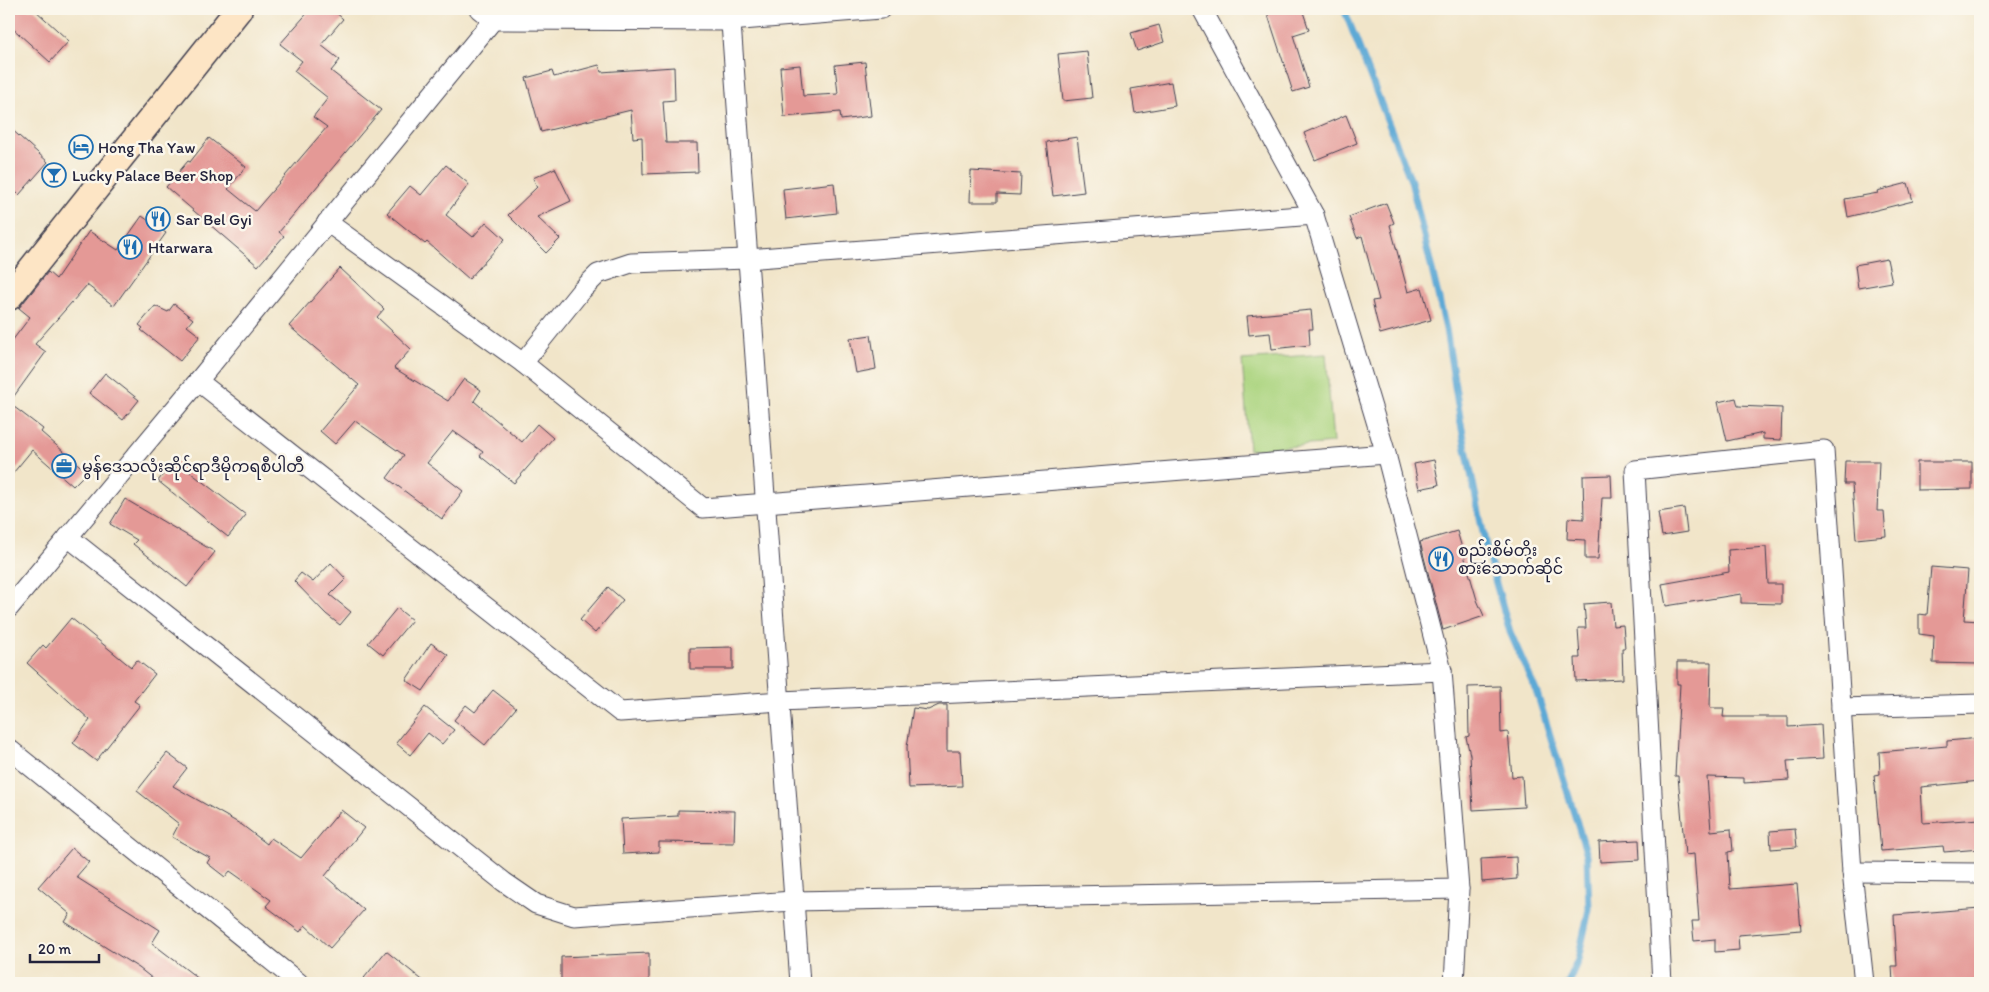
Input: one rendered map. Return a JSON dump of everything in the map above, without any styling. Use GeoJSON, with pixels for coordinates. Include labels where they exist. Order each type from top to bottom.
{"type":"FeatureCollection","features":[{"type":"Feature","properties":{"kind":"main road"},"geometry":{"type":"LineString","coordinates":[[9,297],[239,9]]}},
{"type":"Feature","properties":{"kind":"street"},"geometry":{"type":"LineString","coordinates":[[9,608],[198,381],[327,222],[486,14],[730,15],[881,9]]}},
{"type":"Feature","properties":{"kind":"street"},"geometry":{"type":"LineString","coordinates":[[1202,9],[1314,215],[1386,454],[1442,671],[1459,890],[1454,983]]}},
{"type":"Feature","properties":{"kind":"street"},"geometry":{"type":"LineString","coordinates":[[730,15],[764,505],[781,701],[792,901],[800,983]]}},
{"type":"Feature","properties":{"kind":"street"},"geometry":{"type":"LineString","coordinates":[[523,363],[580,292],[598,274],[631,263],[747,259],[1314,215]]}},
{"type":"Feature","properties":{"kind":"street"},"geometry":{"type":"LineString","coordinates":[[327,222],[523,363],[703,508],[764,505],[1386,454]]}},
{"type":"Feature","properties":{"kind":"street"},"geometry":{"type":"LineString","coordinates":[[198,381],[620,712],[781,701],[1442,671]]}},
{"type":"Feature","properties":{"kind":"street"},"geometry":{"type":"LineString","coordinates":[[1662,983],[1635,470],[1824,450],[1852,872],[1864,983]]}},
{"type":"Feature","properties":{"kind":"street"},"geometry":{"type":"LineString","coordinates":[[68,537],[488,869],[536,904],[574,916],[792,901],[1459,890]]}},
{"type":"Feature","properties":{"kind":"street"},"geometry":{"type":"LineString","coordinates":[[1841,708],[1980,704]]}},
{"type":"Feature","properties":{"kind":"street"},"geometry":{"type":"LineString","coordinates":[[9,749],[299,983]]}},
{"type":"Feature","properties":{"kind":"street"},"geometry":{"type":"LineString","coordinates":[[1852,872],[1980,872]]}},
{"type":"Feature","properties":{"kind":"green space"},"geometry":{"type":"Polygon","coordinates":[[[1326,354],[1333,443],[1249,450],[1242,360],[1326,354]]]}},
{"type":"Feature","properties":{"kind":"building"},"geometry":{"type":"Polygon","coordinates":[[[9,9],[34,9],[69,41],[50,62],[9,25],[9,9]]]}},
{"type":"Feature","properties":{"kind":"building"},"geometry":{"type":"Polygon","coordinates":[[[311,9],[332,9],[343,19],[321,45],[340,60],[331,71],[381,110],[279,232],[284,236],[258,266],[166,187],[188,161],[190,162],[209,138],[246,167],[228,189],[255,211],[327,127],[313,117],[328,98],[294,71],[302,61],[280,44],[311,9]]]}},
{"type":"Feature","properties":{"kind":"building"},"geometry":{"type":"Polygon","coordinates":[[[1266,9],[1302,9],[1309,30],[1293,35],[1309,87],[1293,92],[1266,9]]]}},
{"type":"Feature","properties":{"kind":"building"},"geometry":{"type":"Polygon","coordinates":[[[1159,25],[1164,42],[1137,51],[1131,33],[1159,25]]]}},
{"type":"Feature","properties":{"kind":"building"},"geometry":{"type":"Polygon","coordinates":[[[1087,51],[1092,98],[1063,101],[1058,54],[1087,51]]]}},
{"type":"Feature","properties":{"kind":"building"},"geometry":{"type":"Polygon","coordinates":[[[865,62],[871,116],[841,120],[840,112],[784,117],[780,67],[800,65],[803,96],[838,94],[835,65],[865,62]]]}},
{"type":"Feature","properties":{"kind":"building"},"geometry":{"type":"Polygon","coordinates":[[[599,65],[601,72],[674,67],[675,100],[663,101],[666,143],[697,143],[698,172],[643,174],[642,137],[633,138],[631,110],[541,132],[526,78],[552,71],[554,77],[599,65]]]}},
{"type":"Feature","properties":{"kind":"building"},"geometry":{"type":"Polygon","coordinates":[[[1171,82],[1175,106],[1135,113],[1131,89],[1171,82]]]}},
{"type":"Feature","properties":{"kind":"building"},"geometry":{"type":"Polygon","coordinates":[[[1346,115],[1357,143],[1315,160],[1304,133],[1346,115]]]}},
{"type":"Feature","properties":{"kind":"building"},"geometry":{"type":"Polygon","coordinates":[[[9,127],[48,162],[19,195],[9,185],[9,127]]]}},
{"type":"Feature","properties":{"kind":"building"},"geometry":{"type":"Polygon","coordinates":[[[1077,137],[1084,192],[1053,196],[1046,142],[1077,137]]]}},
{"type":"Feature","properties":{"kind":"building"},"geometry":{"type":"Polygon","coordinates":[[[446,165],[469,184],[446,215],[473,237],[486,222],[505,239],[469,279],[427,242],[425,244],[387,213],[410,186],[421,195],[446,165]]]}},
{"type":"Feature","properties":{"kind":"building"},"geometry":{"type":"Polygon","coordinates":[[[555,168],[571,201],[537,217],[560,239],[546,253],[508,215],[537,187],[533,178],[555,168]]]}},
{"type":"Feature","properties":{"kind":"building"},"geometry":{"type":"Polygon","coordinates":[[[971,171],[1021,174],[1020,195],[997,194],[997,202],[970,202],[971,171]]]}},
{"type":"Feature","properties":{"kind":"building"},"geometry":{"type":"Polygon","coordinates":[[[834,183],[837,213],[786,219],[783,189],[834,183]]]}},
{"type":"Feature","properties":{"kind":"building"},"geometry":{"type":"Polygon","coordinates":[[[1908,183],[1913,201],[1848,217],[1845,199],[1878,193],[1877,191],[1908,183]]]}},
{"type":"Feature","properties":{"kind":"building"},"geometry":{"type":"Polygon","coordinates":[[[1386,203],[1394,223],[1390,225],[1408,292],[1422,288],[1431,320],[1380,334],[1372,301],[1379,300],[1362,236],[1357,238],[1349,217],[1386,203]]]}},
{"type":"Feature","properties":{"kind":"building"},"geometry":{"type":"Polygon","coordinates":[[[142,216],[166,233],[114,306],[87,285],[35,344],[46,352],[9,403],[9,345],[30,317],[19,308],[48,272],[56,279],[89,231],[118,250],[142,216]]]}},
{"type":"Feature","properties":{"kind":"building"},"geometry":{"type":"Polygon","coordinates":[[[1887,259],[1892,282],[1858,288],[1855,265],[1887,259]]]}},
{"type":"Feature","properties":{"kind":"building"},"geometry":{"type":"Polygon","coordinates":[[[340,268],[384,309],[377,317],[411,349],[394,368],[448,401],[464,379],[481,390],[474,401],[522,442],[537,424],[553,438],[514,483],[480,456],[483,452],[453,431],[427,463],[463,491],[442,519],[387,478],[404,455],[355,421],[335,444],[320,431],[359,385],[289,326],[340,268]]]}},
{"type":"Feature","properties":{"kind":"building"},"geometry":{"type":"Polygon","coordinates":[[[174,304],[193,319],[187,326],[200,336],[180,361],[141,330],[143,328],[139,325],[155,306],[168,312],[174,304]]]}},
{"type":"Feature","properties":{"kind":"building"},"geometry":{"type":"Polygon","coordinates":[[[1311,310],[1313,329],[1309,329],[1310,345],[1272,349],[1270,333],[1249,335],[1247,316],[1311,310]]]}},
{"type":"Feature","properties":{"kind":"building"},"geometry":{"type":"Polygon","coordinates":[[[871,335],[876,369],[856,373],[850,338],[871,335]]]}},
{"type":"Feature","properties":{"kind":"building"},"geometry":{"type":"Polygon","coordinates":[[[105,373],[139,400],[123,420],[89,393],[105,373]]]}},
{"type":"Feature","properties":{"kind":"building"},"geometry":{"type":"Polygon","coordinates":[[[1736,398],[1738,406],[1782,408],[1781,440],[1763,439],[1763,433],[1727,441],[1718,402],[1736,398]]]}},
{"type":"Feature","properties":{"kind":"building"},"geometry":{"type":"Polygon","coordinates":[[[9,403],[43,429],[41,432],[87,472],[73,486],[32,450],[9,478],[9,403]]]}},
{"type":"Feature","properties":{"kind":"building"},"geometry":{"type":"Polygon","coordinates":[[[174,460],[246,515],[228,537],[158,481],[174,460]]]}},
{"type":"Feature","properties":{"kind":"building"},"geometry":{"type":"Polygon","coordinates":[[[1434,460],[1439,485],[1419,489],[1414,464],[1434,460]]]}},
{"type":"Feature","properties":{"kind":"building"},"geometry":{"type":"Polygon","coordinates":[[[1845,461],[1879,461],[1877,511],[1884,511],[1886,536],[1856,539],[1852,484],[1844,484],[1845,461]]]}},
{"type":"Feature","properties":{"kind":"building"},"geometry":{"type":"Polygon","coordinates":[[[1917,462],[1972,462],[1972,489],[1917,490],[1917,462]]]}},
{"type":"Feature","properties":{"kind":"building"},"geometry":{"type":"Polygon","coordinates":[[[1611,475],[1612,498],[1602,498],[1598,559],[1585,559],[1585,540],[1567,539],[1568,518],[1584,519],[1583,476],[1611,475]]]}},
{"type":"Feature","properties":{"kind":"building"},"geometry":{"type":"Polygon","coordinates":[[[125,499],[215,552],[187,587],[133,544],[137,540],[110,524],[125,499]]]}},
{"type":"Feature","properties":{"kind":"building"},"geometry":{"type":"Polygon","coordinates":[[[1684,508],[1687,532],[1662,536],[1658,512],[1684,508]]]}},
{"type":"Feature","properties":{"kind":"building"},"geometry":{"type":"Polygon","coordinates":[[[1457,531],[1477,600],[1484,616],[1443,630],[1420,542],[1457,531]]]}},
{"type":"Feature","properties":{"kind":"building"},"geometry":{"type":"Polygon","coordinates":[[[1766,547],[1768,584],[1781,584],[1781,604],[1741,603],[1741,594],[1666,606],[1662,584],[1729,572],[1728,550],[1766,547]]]}},
{"type":"Feature","properties":{"kind":"building"},"geometry":{"type":"Polygon","coordinates":[[[331,563],[346,579],[330,595],[351,612],[340,625],[326,614],[294,581],[301,573],[313,582],[331,563]]]}},
{"type":"Feature","properties":{"kind":"building"},"geometry":{"type":"Polygon","coordinates":[[[1931,567],[1968,570],[1964,620],[1980,621],[1978,664],[1933,663],[1934,636],[1919,634],[1919,614],[1927,615],[1931,567]]]}},
{"type":"Feature","properties":{"kind":"building"},"geometry":{"type":"Polygon","coordinates":[[[608,587],[623,600],[595,633],[580,620],[608,587]]]}},
{"type":"Feature","properties":{"kind":"building"},"geometry":{"type":"Polygon","coordinates":[[[1611,602],[1613,626],[1623,625],[1625,648],[1622,648],[1623,679],[1576,681],[1575,658],[1580,658],[1578,628],[1586,628],[1584,604],[1611,602]]]}},
{"type":"Feature","properties":{"kind":"building"},"geometry":{"type":"Polygon","coordinates":[[[397,608],[412,620],[383,655],[368,643],[397,608]]]}},
{"type":"Feature","properties":{"kind":"building"},"geometry":{"type":"Polygon","coordinates":[[[71,618],[131,667],[137,660],[155,674],[134,701],[140,705],[96,761],[73,743],[90,720],[27,663],[43,645],[46,648],[71,618]]]}},
{"type":"Feature","properties":{"kind":"building"},"geometry":{"type":"Polygon","coordinates":[[[431,643],[448,655],[423,691],[406,680],[431,643]]]}},
{"type":"Feature","properties":{"kind":"building"},"geometry":{"type":"Polygon","coordinates":[[[733,647],[733,669],[690,669],[690,648],[733,647]]]}},
{"type":"Feature","properties":{"kind":"building"},"geometry":{"type":"Polygon","coordinates":[[[1677,662],[1711,662],[1710,708],[1724,708],[1723,717],[1788,717],[1788,727],[1821,725],[1823,759],[1787,761],[1789,780],[1744,783],[1744,778],[1707,777],[1711,831],[1731,829],[1733,851],[1728,852],[1730,889],[1797,884],[1801,930],[1738,935],[1739,950],[1715,952],[1715,939],[1694,941],[1692,921],[1699,921],[1694,854],[1685,855],[1678,776],[1675,776],[1680,684],[1677,684],[1677,662]]]}},
{"type":"Feature","properties":{"kind":"building"},"geometry":{"type":"Polygon","coordinates":[[[1500,686],[1501,733],[1508,732],[1512,777],[1522,776],[1524,807],[1473,810],[1470,755],[1466,737],[1469,736],[1468,687],[1500,686]]]}},
{"type":"Feature","properties":{"kind":"building"},"geometry":{"type":"Polygon","coordinates":[[[493,690],[516,708],[485,745],[454,720],[466,705],[475,712],[493,690]]]}},
{"type":"Feature","properties":{"kind":"building"},"geometry":{"type":"Polygon","coordinates":[[[939,705],[947,705],[947,751],[960,751],[962,786],[909,788],[907,747],[913,708],[928,710],[939,705]]]}},
{"type":"Feature","properties":{"kind":"building"},"geometry":{"type":"Polygon","coordinates":[[[425,707],[454,730],[442,744],[428,733],[410,755],[396,743],[425,707]]]}},
{"type":"Feature","properties":{"kind":"building"},"geometry":{"type":"Polygon","coordinates":[[[1980,738],[1980,781],[1921,787],[1923,823],[1980,819],[1980,849],[1944,852],[1943,846],[1881,851],[1874,775],[1880,774],[1879,752],[1947,746],[1947,741],[1980,738]]]}},
{"type":"Feature","properties":{"kind":"building"},"geometry":{"type":"Polygon","coordinates":[[[167,753],[187,768],[173,786],[242,825],[267,844],[271,838],[301,858],[341,810],[364,828],[325,876],[364,910],[330,948],[305,925],[300,932],[266,906],[271,900],[230,871],[225,877],[207,863],[210,858],[172,837],[179,824],[137,791],[167,753]]]}},
{"type":"Feature","properties":{"kind":"building"},"geometry":{"type":"Polygon","coordinates":[[[678,810],[735,811],[734,843],[659,842],[659,852],[623,854],[621,819],[678,816],[678,810]]]}},
{"type":"Feature","properties":{"kind":"building"},"geometry":{"type":"Polygon","coordinates":[[[1795,829],[1797,847],[1771,849],[1770,831],[1795,829]]]}},
{"type":"Feature","properties":{"kind":"building"},"geometry":{"type":"Polygon","coordinates":[[[1639,840],[1640,860],[1600,862],[1599,842],[1639,840]]]}},
{"type":"Feature","properties":{"kind":"building"},"geometry":{"type":"Polygon","coordinates":[[[72,848],[89,862],[76,877],[160,930],[152,943],[204,983],[158,983],[139,968],[65,922],[70,914],[38,887],[72,848]]]}},
{"type":"Feature","properties":{"kind":"building"},"geometry":{"type":"Polygon","coordinates":[[[1516,857],[1517,879],[1482,882],[1481,859],[1516,857]]]}},
{"type":"Feature","properties":{"kind":"building"},"geometry":{"type":"Polygon","coordinates":[[[1980,908],[1980,983],[1893,983],[1892,966],[1897,966],[1894,915],[1980,908]]]}},
{"type":"Feature","properties":{"kind":"building"},"geometry":{"type":"Polygon","coordinates":[[[386,951],[426,983],[360,983],[386,951]]]}},
{"type":"Feature","properties":{"kind":"building"},"geometry":{"type":"Polygon","coordinates":[[[649,953],[649,983],[561,983],[561,957],[649,953]]]}},
{"type":"Feature","properties":{"kind":"waterway"},"geometry":{"type":"LineString","coordinates":[[1344,9],[1411,181],[1446,329],[1461,424],[1487,552],[1510,632],[1537,693],[1587,855],[1589,909],[1578,960],[1568,983]]}},
{"type":"Feature","properties":{"kind":"place","name":"Hong Tha Yaw"},"geometry":{"type":"Point","coordinates":[81,147]}},
{"type":"Feature","properties":{"kind":"place","name":"Lucky Palace Beer Shop"},"geometry":{"type":"Point","coordinates":[54,175]}},
{"type":"Feature","properties":{"kind":"place","name":"Sar Bel Gyi"},"geometry":{"type":"Point","coordinates":[158,219]}},
{"type":"Feature","properties":{"kind":"place","name":"Htarwara"},"geometry":{"type":"Point","coordinates":[130,247]}},
{"type":"Feature","properties":{"kind":"place","name":"မွန်ဒေသလုံးဆိုင်ရာဒီမိုကရစီပါတီ"},"geometry":{"type":"Point","coordinates":[64,466]}},
{"type":"Feature","properties":{"kind":"place","name":"စည်းစိမ်တိုး စားသောက်ဆိုင်"},"geometry":{"type":"Point","coordinates":[1441,559]}}]}
